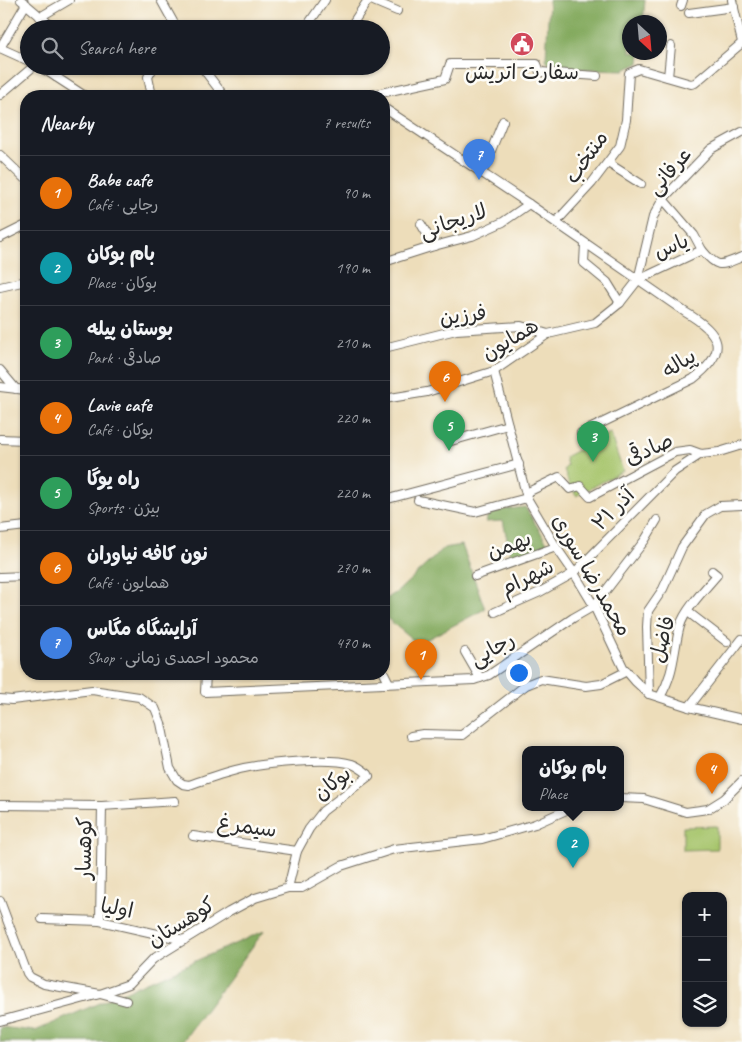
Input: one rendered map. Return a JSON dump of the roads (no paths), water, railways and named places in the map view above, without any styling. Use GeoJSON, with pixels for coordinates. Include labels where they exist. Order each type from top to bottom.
{"type":"FeatureCollection","features":[{"type":"Feature","properties":{"kind":"street"},"geometry":{"type":"LineString","coordinates":[[40,17],[69,0]]}},
{"type":"Feature","properties":{"kind":"street"},"geometry":{"type":"LineString","coordinates":[[161,0],[170,20]]}},
{"type":"Feature","properties":{"kind":"street"},"geometry":{"type":"LineString","coordinates":[[311,20],[325,0]]}},
{"type":"Feature","properties":{"kind":"street"},"geometry":{"type":"LineString","coordinates":[[355,20],[369,0],[396,11]]}},
{"type":"Feature","properties":{"kind":"street"},"geometry":{"type":"LineString","coordinates":[[20,57],[0,48],[24,2],[44,20]]}},
{"type":"Feature","properties":{"kind":"street"},"geometry":{"type":"LineString","coordinates":[[671,46],[668,77],[692,84],[742,42],[733,4],[689,13]]}},
{"type":"Feature","properties":{"kind":"street"},"geometry":{"type":"LineString","coordinates":[[390,91],[446,79],[450,64],[537,64],[540,72],[598,76]]}},
{"type":"Feature","properties":{"kind":"street","name":"منتخب"},"geometry":{"type":"LineString","coordinates":[[556,222],[572,206],[620,146],[626,120],[628,73],[639,69],[668,77]]}},
{"type":"Feature","properties":{"kind":"street"},"geometry":{"type":"LineString","coordinates":[[0,95],[20,73]]}},
{"type":"Feature","properties":{"kind":"street"},"geometry":{"type":"LineString","coordinates":[[53,75],[75,90]]}},
{"type":"Feature","properties":{"kind":"street"},"geometry":{"type":"LineString","coordinates":[[149,75],[151,90]]}},
{"type":"Feature","properties":{"kind":"street"},"geometry":{"type":"LineString","coordinates":[[210,75],[220,90]]}},
{"type":"Feature","properties":{"kind":"street","name":"پیاله"},"geometry":{"type":"LineString","coordinates":[[390,112],[701,321],[717,342],[716,355],[708,367],[693,379],[581,433]]}},
{"type":"Feature","properties":{"kind":"street"},"geometry":{"type":"LineString","coordinates":[[482,173],[503,121]]}},
{"type":"Feature","properties":{"kind":"street","name":"عرفانی"},"geometry":{"type":"LineString","coordinates":[[638,280],[653,217],[662,200],[711,149],[742,132]]}},
{"type":"Feature","properties":{"kind":"street"},"geometry":{"type":"LineString","coordinates":[[0,155],[20,174]]}},
{"type":"Feature","properties":{"kind":"street"},"geometry":{"type":"LineString","coordinates":[[608,163],[641,184]]}},
{"type":"Feature","properties":{"kind":"street"},"geometry":{"type":"LineString","coordinates":[[662,200],[694,235],[702,250]]}},
{"type":"Feature","properties":{"kind":"street","name":"لاریجانی"},"geometry":{"type":"LineString","coordinates":[[390,260],[472,236],[495,225],[529,204]]}},
{"type":"Feature","properties":{"kind":"street"},"geometry":{"type":"LineString","coordinates":[[420,224],[434,246]]}},
{"type":"Feature","properties":{"kind":"street"},"geometry":{"type":"LineString","coordinates":[[0,238],[20,228]]}},
{"type":"Feature","properties":{"kind":"street"},"geometry":{"type":"LineString","coordinates":[[585,244],[584,263],[607,282],[620,303]]}},
{"type":"Feature","properties":{"kind":"street","name":"یاس"},"geometry":{"type":"LineString","coordinates":[[638,280],[702,250],[716,264],[723,265],[742,257]]}},
{"type":"Feature","properties":{"kind":"street","name":"همایون"},"geometry":{"type":"LineString","coordinates":[[390,398],[427,392],[494,371],[548,334],[595,323],[620,303],[638,280]]}},
{"type":"Feature","properties":{"kind":"street"},"geometry":{"type":"LineString","coordinates":[[0,287],[20,282]]}},
{"type":"Feature","properties":{"kind":"street","name":"فرزین"},"geometry":{"type":"LineString","coordinates":[[390,346],[456,330],[521,326],[548,334]]}},
{"type":"Feature","properties":{"kind":"street"},"geometry":{"type":"LineString","coordinates":[[0,370],[16,388]]}},
{"type":"Feature","properties":{"kind":"street","name":"محمدرضا سوری"},"geometry":{"type":"LineString","coordinates":[[494,371],[527,495],[556,548],[594,606],[627,671],[649,694]]}},
{"type":"Feature","properties":{"kind":"street"},"geometry":{"type":"LineString","coordinates":[[0,387],[20,389]]}},
{"type":"Feature","properties":{"kind":"street"},"geometry":{"type":"LineString","coordinates":[[451,441],[508,425]]}},
{"type":"Feature","properties":{"kind":"street"},"geometry":{"type":"LineString","coordinates":[[0,439],[20,440]]}},
{"type":"Feature","properties":{"kind":"street","name":"صادقی"},"geometry":{"type":"LineString","coordinates":[[527,495],[559,477],[570,489],[580,486],[590,497],[675,452],[690,450],[701,454],[719,452],[742,445]]}},
{"type":"Feature","properties":{"kind":"street","name":"۲۱ آذر"},"geometry":{"type":"LineString","coordinates":[[574,573],[675,471],[701,454]]}},
{"type":"Feature","properties":{"kind":"street"},"geometry":{"type":"LineString","coordinates":[[390,498],[519,464]]}},
{"type":"Feature","properties":{"kind":"street"},"geometry":{"type":"LineString","coordinates":[[418,500],[475,512],[527,495]]}},
{"type":"Feature","properties":{"kind":"street"},"geometry":{"type":"LineString","coordinates":[[741,506],[720,506],[706,514],[682,547],[662,589],[648,612],[647,627],[649,694],[689,707],[742,719]]}},
{"type":"Feature","properties":{"kind":"street"},"geometry":{"type":"LineString","coordinates":[[594,606],[645,540],[657,520]]}},
{"type":"Feature","properties":{"kind":"street"},"geometry":{"type":"LineString","coordinates":[[0,529],[20,527]]}},
{"type":"Feature","properties":{"kind":"street","name":"بهمن"},"geometry":{"type":"LineString","coordinates":[[475,576],[556,548]]}},
{"type":"Feature","properties":{"kind":"street","name":"فاضل"},"geometry":{"type":"LineString","coordinates":[[660,697],[669,682],[681,624],[717,575],[712,571]]}},
{"type":"Feature","properties":{"kind":"street","name":"شهرام"},"geometry":{"type":"LineString","coordinates":[[495,612],[540,592],[574,573]]}},
{"type":"Feature","properties":{"kind":"street"},"geometry":{"type":"LineString","coordinates":[[0,577],[20,576]]}},
{"type":"Feature","properties":{"kind":"street","name":"رجایی"},"geometry":{"type":"LineString","coordinates":[[205,680],[204,692],[474,680],[489,675],[572,618],[594,606]]}},
{"type":"Feature","properties":{"kind":"street"},"geometry":{"type":"LineString","coordinates":[[688,612],[728,642]]}},
{"type":"Feature","properties":{"kind":"street"},"geometry":{"type":"LineString","coordinates":[[689,707],[742,639]]}},
{"type":"Feature","properties":{"kind":"street"},"geometry":{"type":"LineString","coordinates":[[465,652],[480,678]]}},
{"type":"Feature","properties":{"kind":"street"},"geometry":{"type":"LineString","coordinates":[[411,736],[423,734],[462,735],[526,685],[541,679],[586,686],[601,684],[627,671]]}},
{"type":"Feature","properties":{"kind":"street"},"geometry":{"type":"LineString","coordinates":[[387,680],[389,684]]}},
{"type":"Feature","properties":{"kind":"street","name":"بوکان"},"geometry":{"type":"LineString","coordinates":[[0,699],[12,700],[92,690],[139,697],[155,708],[161,723],[170,768],[177,780],[183,784],[189,785],[243,768],[282,763],[336,761],[351,764],[368,774],[369,776],[366,780],[343,794],[323,811],[309,829],[297,851],[288,888]]}},
{"type":"Feature","properties":{"kind":"street"},"geometry":{"type":"LineString","coordinates":[[624,798],[644,799],[686,812],[708,809],[724,799],[742,781]]}},
{"type":"Feature","properties":{"kind":"street","name":"کوهسار"},"geometry":{"type":"LineString","coordinates":[[0,805],[102,806],[175,801]]}},
{"type":"Feature","properties":{"kind":"street","name":"کوهسار"},"geometry":{"type":"LineString","coordinates":[[100,921],[102,806]]}},
{"type":"Feature","properties":{"kind":"street"},"geometry":{"type":"LineString","coordinates":[[288,888],[302,888],[341,866],[394,849],[482,839],[535,824],[564,811]]}},
{"type":"Feature","properties":{"kind":"street","name":"سیمرغ"},"geometry":{"type":"LineString","coordinates":[[193,836],[297,851]]}},
{"type":"Feature","properties":{"kind":"street","name":"کوهستان"},"geometry":{"type":"LineString","coordinates":[[0,1021],[100,994],[129,984],[153,959],[229,912],[255,898],[288,888]]}},
{"type":"Feature","properties":{"kind":"street","name":"کوهستان"},"geometry":{"type":"LineString","coordinates":[[0,901],[30,977],[44,984],[100,994],[126,1001]]}},
{"type":"Feature","properties":{"kind":"street","name":"اولیا"},"geometry":{"type":"LineString","coordinates":[[42,919],[100,921],[184,940]]}},
{"type":"Feature","properties":{"kind":"place","name":"سفارت اتریش"},"geometry":{"type":"Point","coordinates":[522,44]}},
{"type":"Feature","properties":{"kind":"place","name":"آرایشگاه مگاس"},"geometry":{"type":"Point","coordinates":[479,180]}},
{"type":"Feature","properties":{"kind":"place","name":"نون کافه نیاوران"},"geometry":{"type":"Point","coordinates":[445,402]}},
{"type":"Feature","properties":{"kind":"place","name":"راه یوگا"},"geometry":{"type":"Point","coordinates":[449,451]}},
{"type":"Feature","properties":{"kind":"place","name":"بوستان پیله"},"geometry":{"type":"Point","coordinates":[593,462]}},
{"type":"Feature","properties":{"kind":"place","name":"Babe cafe"},"geometry":{"type":"Point","coordinates":[421,680]}},
{"type":"Feature","properties":{"kind":"place","name":"Lavie cafe"},"geometry":{"type":"Point","coordinates":[712,794]}},
{"type":"Feature","properties":{"kind":"place","name":"بام بوکان"},"geometry":{"type":"Point","coordinates":[573,868]}}]}
